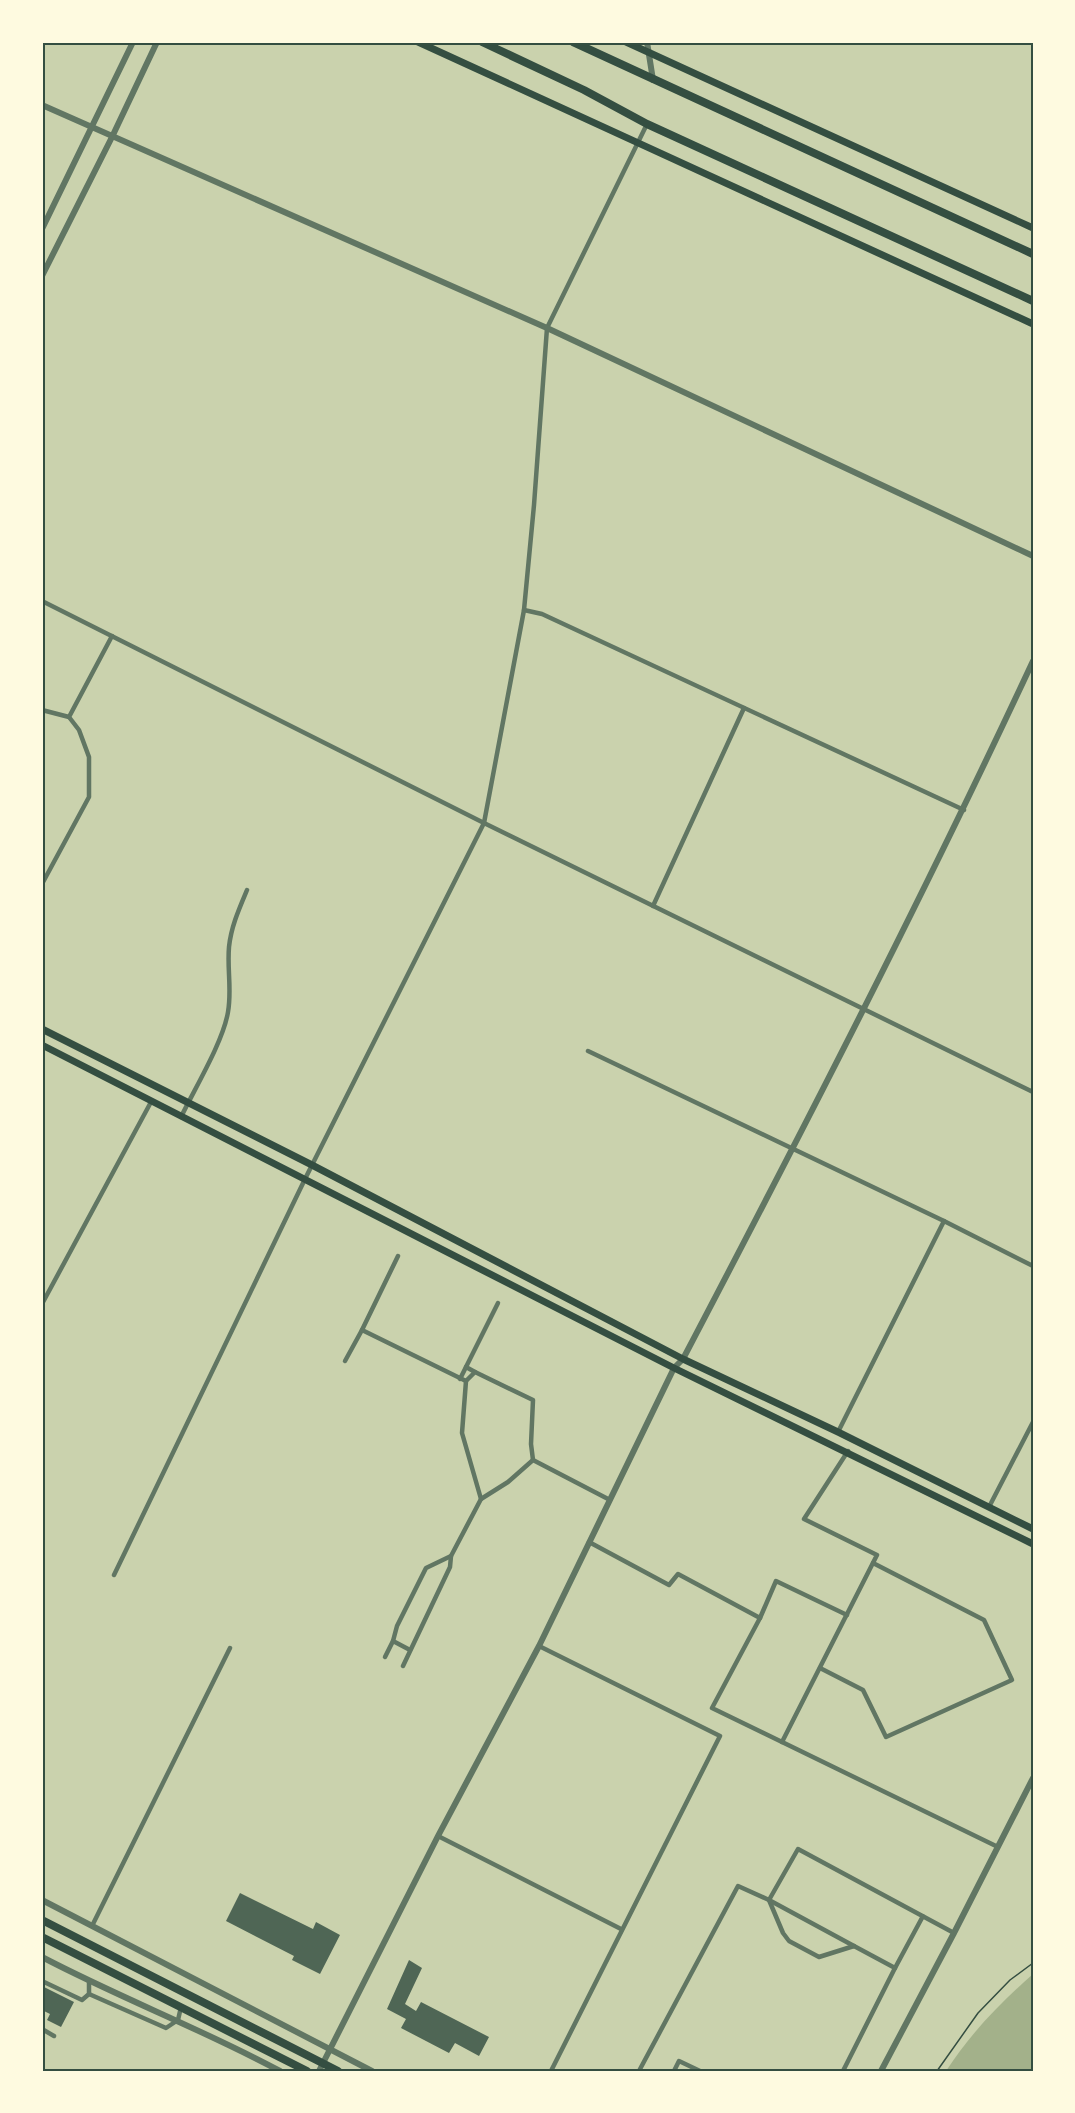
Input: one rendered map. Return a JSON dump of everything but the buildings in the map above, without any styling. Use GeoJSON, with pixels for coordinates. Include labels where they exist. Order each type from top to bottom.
{"type":"FeatureCollection","features":[{"type":"Feature","properties":{"kind":"main road"},"geometry":{"type":"LineString","coordinates":[[418,42],[1033,324]]}},
{"type":"Feature","properties":{"kind":"main road"},"geometry":{"type":"LineString","coordinates":[[482,42],[584,90],[647,124],[1033,301]]}},
{"type":"Feature","properties":{"kind":"main road"},"geometry":{"type":"LineString","coordinates":[[573,42],[1033,254]]}},
{"type":"Feature","properties":{"kind":"main road"},"geometry":{"type":"LineString","coordinates":[[626,42],[1033,228]]}},
{"type":"Feature","properties":{"kind":"main road"},"geometry":{"type":"LineString","coordinates":[[42,1029],[683,1359],[838,1432],[1033,1529]]}},
{"type":"Feature","properties":{"kind":"main road"},"geometry":{"type":"LineString","coordinates":[[42,1046],[674,1368],[848,1451],[1033,1544]]}},
{"type":"Feature","properties":{"kind":"main road"},"geometry":{"type":"LineString","coordinates":[[42,1920],[321,2067],[338,2071]]}},
{"type":"Feature","properties":{"kind":"main road"},"geometry":{"type":"LineString","coordinates":[[42,1937],[307,2071]]}},
{"type":"Feature","properties":{"kind":"street"},"geometry":{"type":"LineString","coordinates":[[42,229],[133,42]]}},
{"type":"Feature","properties":{"kind":"street"},"geometry":{"type":"LineString","coordinates":[[42,276],[157,42]]}},
{"type":"Feature","properties":{"kind":"street"},"geometry":{"type":"LineString","coordinates":[[647,42],[653,80]]}},
{"type":"Feature","properties":{"kind":"street"},"geometry":{"type":"LineString","coordinates":[[42,105],[547,328],[1033,556]]}},
{"type":"Feature","properties":{"kind":"street"},"geometry":{"type":"LineString","coordinates":[[114,1575],[305,1179],[483,823],[524,610],[547,328],[647,124]]}},
{"type":"Feature","properties":{"kind":"street"},"geometry":{"type":"LineString","coordinates":[[42,601],[483,823],[1033,1092]]}},
{"type":"Feature","properties":{"kind":"street"},"geometry":{"type":"LineString","coordinates":[[524,610],[543,614],[964,810]]}},
{"type":"Feature","properties":{"kind":"street"},"geometry":{"type":"LineString","coordinates":[[69,717],[112,636]]}},
{"type":"Feature","properties":{"kind":"street"},"geometry":{"type":"LineString","coordinates":[[321,2067],[438,1836],[539,1646],[674,1368],[683,1359],[864,1009],[964,810],[1033,661]]}},
{"type":"Feature","properties":{"kind":"street"},"geometry":{"type":"LineString","coordinates":[[653,906],[744,708]]}},
{"type":"Feature","properties":{"kind":"street"},"geometry":{"type":"LineString","coordinates":[[42,710],[69,717],[79,730],[89,757],[89,797],[42,884]]}},
{"type":"Feature","properties":{"kind":"street"},"geometry":{"type":"LineString","coordinates":[[181,1117],[220,1036],[228,1014],[231,987],[229,948],[235,918],[247,890]]}},
{"type":"Feature","properties":{"kind":"street"},"geometry":{"type":"LineString","coordinates":[[588,1051],[944,1221],[1033,1266]]}},
{"type":"Feature","properties":{"kind":"street"},"geometry":{"type":"LineString","coordinates":[[42,1304],[151,1102]]}},
{"type":"Feature","properties":{"kind":"street"},"geometry":{"type":"LineString","coordinates":[[838,1432],[944,1221]]}},
{"type":"Feature","properties":{"kind":"street"},"geometry":{"type":"LineString","coordinates":[[345,1361],[398,1256]]}},
{"type":"Feature","properties":{"kind":"street"},"geometry":{"type":"LineString","coordinates":[[460,1379],[498,1303]]}},
{"type":"Feature","properties":{"kind":"street"},"geometry":{"type":"LineString","coordinates":[[362,1330],[466,1381]]}},
{"type":"Feature","properties":{"kind":"street"},"geometry":{"type":"LineString","coordinates":[[466,1367],[533,1400],[531,1444],[533,1460]]}},
{"type":"Feature","properties":{"kind":"street"},"geometry":{"type":"LineString","coordinates":[[475,1372],[466,1381],[462,1432],[481,1499]]}},
{"type":"Feature","properties":{"kind":"street"},"geometry":{"type":"LineString","coordinates":[[989,1507],[1033,1422]]}},
{"type":"Feature","properties":{"kind":"street"},"geometry":{"type":"LineString","coordinates":[[782,1742],[877,1555],[804,1519],[848,1451]]}},
{"type":"Feature","properties":{"kind":"street"},"geometry":{"type":"LineString","coordinates":[[533,1460],[610,1500]]}},
{"type":"Feature","properties":{"kind":"street"},"geometry":{"type":"LineString","coordinates":[[403,1666],[450,1567],[451,1556],[481,1499],[508,1482],[533,1460]]}},
{"type":"Feature","properties":{"kind":"street"},"geometry":{"type":"LineString","coordinates":[[589,1542],[669,1585],[678,1574],[759,1618]]}},
{"type":"Feature","properties":{"kind":"street"},"geometry":{"type":"LineString","coordinates":[[385,1657],[397,1626],[426,1568],[451,1556]]}},
{"type":"Feature","properties":{"kind":"street"},"geometry":{"type":"LineString","coordinates":[[820,1668],[863,1690],[886,1737],[1012,1680],[984,1620],[873,1563]]}},
{"type":"Feature","properties":{"kind":"street"},"geometry":{"type":"LineString","coordinates":[[847,1615],[776,1581],[712,1708],[998,1847]]}},
{"type":"Feature","properties":{"kind":"street"},"geometry":{"type":"LineString","coordinates":[[393,1641],[410,1650]]}},
{"type":"Feature","properties":{"kind":"street"},"geometry":{"type":"LineString","coordinates":[[539,1646],[720,1736],[551,2071]]}},
{"type":"Feature","properties":{"kind":"street"},"geometry":{"type":"LineString","coordinates":[[92,1926],[230,1648]]}},
{"type":"Feature","properties":{"kind":"street"},"geometry":{"type":"LineString","coordinates":[[881,2071],[1033,1778]]}},
{"type":"Feature","properties":{"kind":"street"},"geometry":{"type":"LineString","coordinates":[[438,1836],[621,1929]]}},
{"type":"Feature","properties":{"kind":"street"},"geometry":{"type":"LineString","coordinates":[[769,1899],[798,1849],[954,1933]]}},
{"type":"Feature","properties":{"kind":"street"},"geometry":{"type":"LineString","coordinates":[[639,2071],[738,1886],[769,1899],[896,1968]]}},
{"type":"Feature","properties":{"kind":"street"},"geometry":{"type":"LineString","coordinates":[[769,1899],[783,1934],[789,1941],[819,1957],[854,1946]]}},
{"type":"Feature","properties":{"kind":"street"},"geometry":{"type":"LineString","coordinates":[[42,1900],[372,2071]]}},
{"type":"Feature","properties":{"kind":"street"},"geometry":{"type":"LineString","coordinates":[[843,2071],[923,1916]]}},
{"type":"Feature","properties":{"kind":"street"},"geometry":{"type":"LineString","coordinates":[[42,1957],[89,1981],[178,2020],[280,2071]]}},
{"type":"Feature","properties":{"kind":"street"},"geometry":{"type":"LineString","coordinates":[[42,1980],[82,2000],[89,1994],[89,1981]]}},
{"type":"Feature","properties":{"kind":"street"},"geometry":{"type":"LineString","coordinates":[[89,1994],[166,2028],[178,2020],[181,2007]]}},
{"type":"Feature","properties":{"kind":"street"},"geometry":{"type":"LineString","coordinates":[[42,2029],[54,2036]]}},
{"type":"Feature","properties":{"kind":"street"},"geometry":{"type":"LineString","coordinates":[[674,2071],[679,2061],[700,2071]]}},
{"type":"Feature","properties":{"kind":"path"},"geometry":{"type":"LineString","coordinates":[[937,2071],[978,2013],[1010,1980],[1033,1963]]}},
{"type":"Feature","properties":{"kind":"shaded area"},"geometry":{"type":"Polygon","coordinates":[[[42,42],[1033,42],[1033,2071],[42,2071],[42,42]]]}},
{"type":"Feature","properties":{"kind":"shaded area"},"geometry":{"type":"Polygon","coordinates":[[[1033,1974],[1033,2071],[946,2071],[986,2020],[1033,1974]]]}}]}
